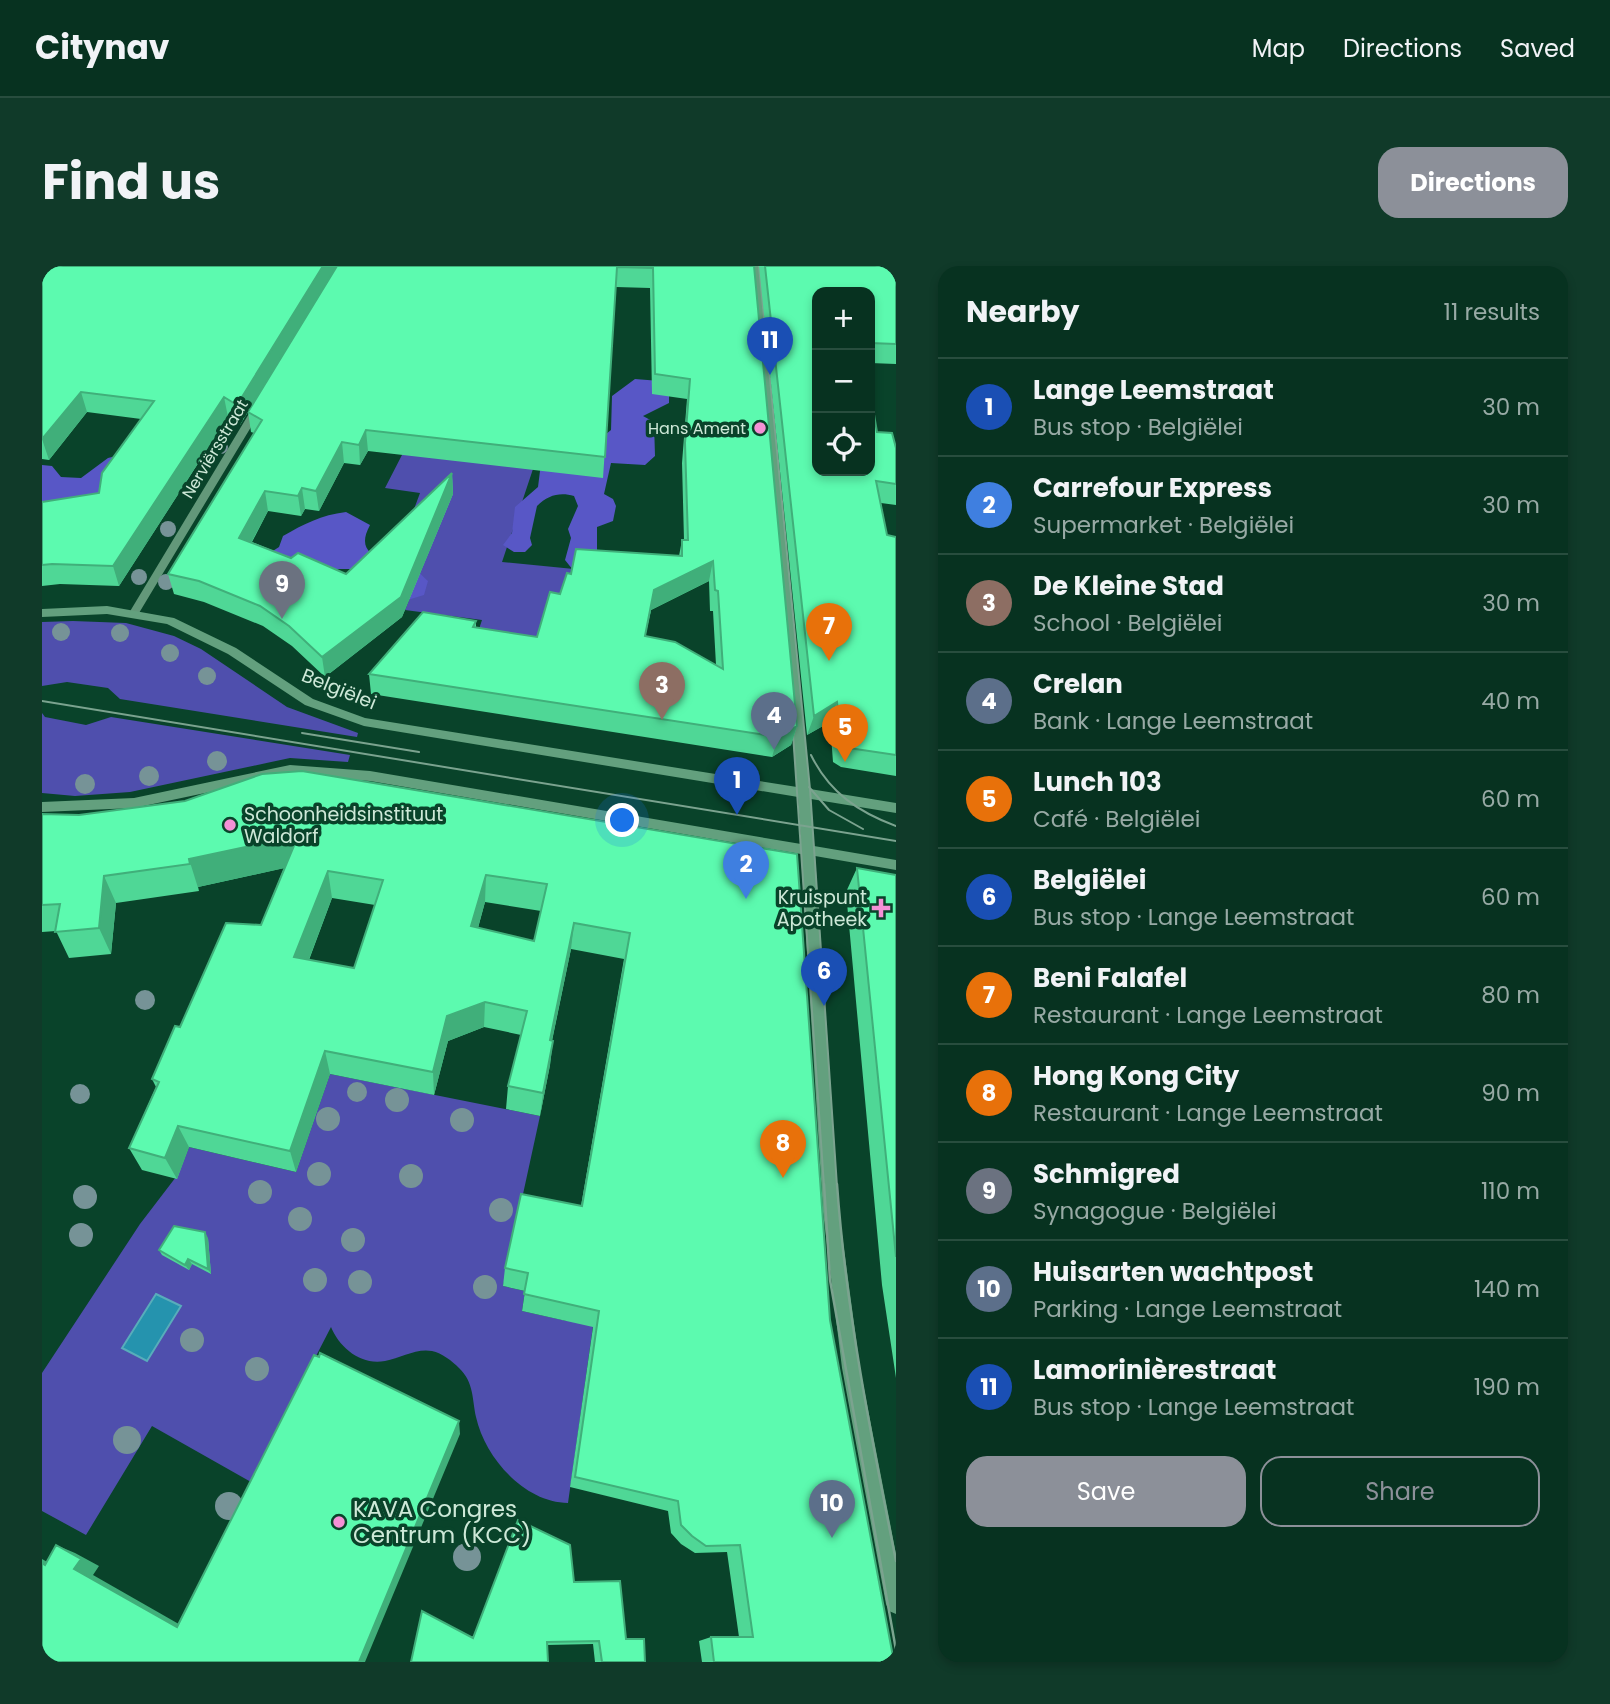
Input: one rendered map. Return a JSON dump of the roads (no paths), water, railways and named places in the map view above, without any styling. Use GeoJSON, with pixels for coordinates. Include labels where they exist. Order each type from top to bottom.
{"type":"FeatureCollection","features":[{"type":"Feature","properties":{"kind":"street"},"geometry":{"type":"LineString","coordinates":[[755,266],[804,793],[831,1212],[851,1368],[896,1604]]}},
{"type":"Feature","properties":{"kind":"street","name":"Nerviërsstraat"},"geometry":{"type":"LineString","coordinates":[[134,613],[265,396]]}},
{"type":"Feature","properties":{"kind":"street","name":"Belgiëlei"},"geometry":{"type":"LineString","coordinates":[[42,612],[84,610],[134,613],[170,621],[205,635],[309,702],[364,722],[896,808]]}},
{"type":"Feature","properties":{"kind":"street"},"geometry":{"type":"LineString","coordinates":[[42,807],[134,803],[265,774],[327,771],[896,865]]}},
{"type":"Feature","properties":{"kind":"water"},"geometry":{"type":"Polygon","coordinates":[[[156,1294],[181,1306],[147,1361],[122,1348],[156,1294]]]}},
{"type":"Feature","properties":{"kind":"tram line"},"geometry":{"type":"LineString","coordinates":[[759,266],[810,788]]}},
{"type":"Feature","properties":{"kind":"tram line"},"geometry":{"type":"LineString","coordinates":[[42,701],[799,825]]}},
{"type":"Feature","properties":{"kind":"tram line"},"geometry":{"type":"LineString","coordinates":[[792,719],[799,825]]}},
{"type":"Feature","properties":{"kind":"tram line"},"geometry":{"type":"LineString","coordinates":[[302,733],[419,752]]}},
{"type":"Feature","properties":{"kind":"tram line"},"geometry":{"type":"LineString","coordinates":[[811,755],[827,780],[846,799],[869,814],[896,826]]}},
{"type":"Feature","properties":{"kind":"tram line"},"geometry":{"type":"LineString","coordinates":[[810,788],[829,810],[863,829]]}},
{"type":"Feature","properties":{"kind":"tram line"},"geometry":{"type":"LineString","coordinates":[[810,788],[813,827]]}},
{"type":"Feature","properties":{"kind":"tram line"},"geometry":{"type":"LineString","coordinates":[[799,825],[813,827]]}},
{"type":"Feature","properties":{"kind":"tram line"},"geometry":{"type":"LineString","coordinates":[[799,825],[824,1186]]}},
{"type":"Feature","properties":{"kind":"tram line"},"geometry":{"type":"LineString","coordinates":[[813,827],[896,841]]}},
{"type":"Feature","properties":{"kind":"tram line"},"geometry":{"type":"LineString","coordinates":[[813,827],[837,1186]]}},
{"type":"Feature","properties":{"kind":"tram line"},"geometry":{"type":"LineString","coordinates":[[824,1184],[830,1280],[896,1650]]}},
{"type":"Feature","properties":{"kind":"tram line"},"geometry":{"type":"LineString","coordinates":[[837,1184],[853,1326],[896,1561]]}},
{"type":"Feature","properties":{"kind":"place","name":"Lamorinièrestraat"},"geometry":{"type":"Point","coordinates":[770,375]}},
{"type":"Feature","properties":{"kind":"place","name":"Hans Ament"},"geometry":{"type":"Point","coordinates":[760,428]}},
{"type":"Feature","properties":{"kind":"place","name":"Schmigred"},"geometry":{"type":"Point","coordinates":[282,619]}},
{"type":"Feature","properties":{"kind":"place","name":"Beni Falafel"},"geometry":{"type":"Point","coordinates":[829,661]}},
{"type":"Feature","properties":{"kind":"place","name":"De Kleine Stad"},"geometry":{"type":"Point","coordinates":[662,720]}},
{"type":"Feature","properties":{"kind":"place","name":"Crelan"},"geometry":{"type":"Point","coordinates":[774,750]}},
{"type":"Feature","properties":{"kind":"place","name":"Lunch 103"},"geometry":{"type":"Point","coordinates":[845,762]}},
{"type":"Feature","properties":{"kind":"place","name":"Lange Leemstraat"},"geometry":{"type":"Point","coordinates":[737,815]}},
{"type":"Feature","properties":{"kind":"place","name":"Schoonheidsinstituut Waldorf"},"geometry":{"type":"Point","coordinates":[230,825]}},
{"type":"Feature","properties":{"kind":"place","name":"Carrefour Express"},"geometry":{"type":"Point","coordinates":[746,899]}},
{"type":"Feature","properties":{"kind":"place","name":"Kruispunt Apotheek"},"geometry":{"type":"Point","coordinates":[881,908]}},
{"type":"Feature","properties":{"kind":"place","name":"Belgiëlei"},"geometry":{"type":"Point","coordinates":[824,1006]}},
{"type":"Feature","properties":{"kind":"place","name":"Hong Kong City"},"geometry":{"type":"Point","coordinates":[783,1178]}},
{"type":"Feature","properties":{"kind":"place","name":"KAVA Congres Centrum (KCC)"},"geometry":{"type":"Point","coordinates":[339,1522]}},
{"type":"Feature","properties":{"kind":"place","name":"Huisarten wachtpost"},"geometry":{"type":"Point","coordinates":[832,1538]}}]}
